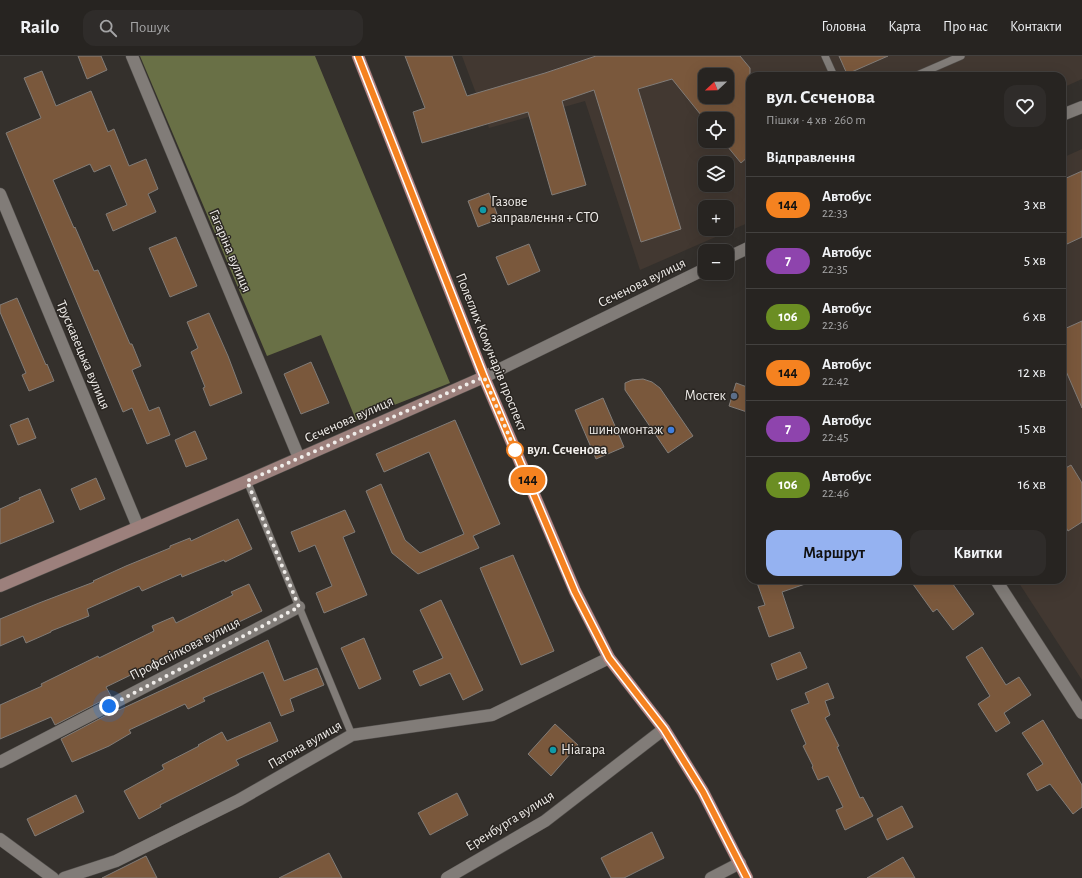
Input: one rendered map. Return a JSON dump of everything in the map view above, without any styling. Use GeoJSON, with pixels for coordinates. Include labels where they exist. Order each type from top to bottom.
{"type":"FeatureCollection","features":[{"type":"Feature","properties":{"kind":"main road","name":"Полеглих Комунарів проспект"},"geometry":{"type":"LineString","coordinates":[[358,56],[484,377],[575,592],[609,658],[664,729],[703,792],[747,878]]}},
{"type":"Feature","properties":{"kind":"street","name":"Гагаріна вулиця"},"geometry":{"type":"LineString","coordinates":[[132,56],[299,458]]}},
{"type":"Feature","properties":{"kind":"street"},"geometry":{"type":"LineString","coordinates":[[1066,113],[1082,107]]}},
{"type":"Feature","properties":{"kind":"street","name":"Трускавецька вулиця"},"geometry":{"type":"LineString","coordinates":[[0,194],[138,527]]}},
{"type":"Feature","properties":{"kind":"street"},"geometry":{"type":"LineString","coordinates":[[734,255],[746,249]]}},
{"type":"Feature","properties":{"kind":"street","name":"Сєченова вулиця"},"geometry":{"type":"LineString","coordinates":[[0,586],[247,481],[484,377],[698,272]]}},
{"type":"Feature","properties":{"kind":"street"},"geometry":{"type":"LineString","coordinates":[[999,584],[1082,713]]}},
{"type":"Feature","properties":{"kind":"street","name":"Профспілкова вулиця"},"geometry":{"type":"LineString","coordinates":[[0,762],[299,607]]}},
{"type":"Feature","properties":{"kind":"street","name":"Патона вулиця"},"geometry":{"type":"LineString","coordinates":[[64,878],[116,861],[239,800],[352,735],[492,716],[609,658]]}},
{"type":"Feature","properties":{"kind":"street","name":"Еренбурга вулиця"},"geometry":{"type":"LineString","coordinates":[[447,878],[545,821],[664,729]]}},
{"type":"Feature","properties":{"kind":"street"},"geometry":{"type":"LineString","coordinates":[[0,838],[53,878]]}},
{"type":"Feature","properties":{"kind":"street"},"geometry":{"type":"LineString","coordinates":[[711,878],[740,863]]}},
{"type":"Feature","properties":{"kind":"lane"},"geometry":{"type":"LineString","coordinates":[[826,56],[832,72]]}},
{"type":"Feature","properties":{"kind":"lane"},"geometry":{"type":"LineString","coordinates":[[924,72],[962,56]]}},
{"type":"Feature","properties":{"kind":"lane"},"geometry":{"type":"LineString","coordinates":[[247,481],[352,735]]}},
{"type":"Feature","properties":{"kind":"shaded area"},"geometry":{"type":"Polygon","coordinates":[[[462,56],[1082,56],[1082,79],[1066,86],[1066,72],[746,72],[746,224],[734,229],[734,200],[698,200],[698,236],[718,236],[640,270],[585,101],[489,128],[462,56]]]}},
{"type":"Feature","properties":{"kind":"shaded area"},"geometry":{"type":"Polygon","coordinates":[[[1082,149],[1082,680],[1020,584],[1066,584],[1066,156],[1082,149]]]}},
{"type":"Feature","properties":{"kind":"green space"},"geometry":{"type":"Polygon","coordinates":[[[140,56],[315,56],[450,383],[356,420],[321,335],[267,356],[140,56]]]}},
{"type":"Feature","properties":{"kind":"building"},"geometry":{"type":"Polygon","coordinates":[[[78,56],[101,56],[107,70],[87,79],[78,56]]]}},
{"type":"Feature","properties":{"kind":"building"},"geometry":{"type":"Polygon","coordinates":[[[405,56],[452,56],[467,96],[596,56],[740,56],[750,68],[750,72],[746,72],[746,159],[741,163],[729,148],[734,148],[734,112],[699,112],[672,79],[638,89],[681,229],[641,242],[594,90],[562,101],[586,185],[552,195],[528,112],[422,143],[413,112],[425,108],[405,56]]]}},
{"type":"Feature","properties":{"kind":"building"},"geometry":{"type":"Polygon","coordinates":[[[839,56],[888,56],[852,72],[846,72],[839,56]]]}},
{"type":"Feature","properties":{"kind":"building"},"geometry":{"type":"Polygon","coordinates":[[[42,71],[56,106],[91,91],[108,132],[114,129],[129,166],[146,159],[158,189],[148,194],[156,212],[113,231],[106,214],[127,205],[110,165],[94,172],[90,164],[53,180],[94,271],[98,270],[130,344],[132,344],[141,366],[132,370],[149,411],[159,407],[170,435],[147,444],[132,408],[123,412],[6,133],[41,118],[24,78],[42,71]]]}},
{"type":"Feature","properties":{"kind":"building"},"geometry":{"type":"Polygon","coordinates":[[[1082,171],[1082,237],[1067,244],[1066,242],[1066,178],[1082,171]]]}},
{"type":"Feature","properties":{"kind":"building","name":"Газове заправлення + СТО"},"geometry":{"type":"Polygon","coordinates":[[[489,193],[499,219],[478,227],[468,201],[489,193]]]}},
{"type":"Feature","properties":{"kind":"building"},"geometry":{"type":"Polygon","coordinates":[[[176,237],[197,286],[170,297],[149,248],[176,237]]]}},
{"type":"Feature","properties":{"kind":"building"},"geometry":{"type":"Polygon","coordinates":[[[529,244],[540,271],[508,285],[496,257],[529,244]]]}},
{"type":"Feature","properties":{"kind":"building"},"geometry":{"type":"Polygon","coordinates":[[[17,298],[54,381],[29,391],[22,375],[26,373],[0,312],[0,305],[17,298]]]}},
{"type":"Feature","properties":{"kind":"building"},"geometry":{"type":"Polygon","coordinates":[[[209,313],[242,393],[210,406],[203,388],[205,387],[191,352],[198,348],[187,322],[209,313]]]}},
{"type":"Feature","properties":{"kind":"building"},"geometry":{"type":"Polygon","coordinates":[[[1082,321],[1082,408],[1066,371],[1066,328],[1082,321]]]}},
{"type":"Feature","properties":{"kind":"building"},"geometry":{"type":"Polygon","coordinates":[[[311,362],[329,403],[301,414],[284,374],[311,362]]]}},
{"type":"Feature","properties":{"kind":"building"},"geometry":{"type":"Polygon","coordinates":[[[643,379],[652,382],[660,388],[693,436],[668,453],[625,390],[625,383],[632,380],[643,379]]]}},
{"type":"Feature","properties":{"kind":"building"},"geometry":{"type":"Polygon","coordinates":[[[736,383],[746,387],[746,412],[729,406],[736,383]]]}},
{"type":"Feature","properties":{"kind":"building"},"geometry":{"type":"Polygon","coordinates":[[[603,398],[624,447],[596,459],[575,410],[603,398]]]}},
{"type":"Feature","properties":{"kind":"building"},"geometry":{"type":"Polygon","coordinates":[[[28,418],[36,438],[18,445],[10,425],[28,418]]]}},
{"type":"Feature","properties":{"kind":"building"},"geometry":{"type":"Polygon","coordinates":[[[455,420],[500,524],[473,536],[479,548],[418,574],[392,553],[366,491],[381,484],[405,540],[420,553],[464,534],[429,452],[384,472],[376,454],[455,420]]]}},
{"type":"Feature","properties":{"kind":"building"},"geometry":{"type":"Polygon","coordinates":[[[195,431],[207,459],[186,467],[175,440],[195,431]]]}},
{"type":"Feature","properties":{"kind":"building"},"geometry":{"type":"Polygon","coordinates":[[[1071,465],[1082,483],[1082,522],[1068,531],[1066,527],[1066,468],[1071,465]]]}},
{"type":"Feature","properties":{"kind":"building"},"geometry":{"type":"Polygon","coordinates":[[[96,478],[105,499],[80,510],[71,489],[96,478]]]}},
{"type":"Feature","properties":{"kind":"building"},"geometry":{"type":"Polygon","coordinates":[[[40,489],[54,522],[0,544],[0,509],[20,500],[19,498],[40,489]]]}},
{"type":"Feature","properties":{"kind":"building"},"geometry":{"type":"Polygon","coordinates":[[[345,510],[355,532],[343,537],[367,595],[324,613],[316,593],[332,586],[315,545],[299,552],[291,532],[345,510]]]}},
{"type":"Feature","properties":{"kind":"building"},"geometry":{"type":"Polygon","coordinates":[[[238,519],[252,549],[225,562],[224,560],[182,577],[181,574],[142,591],[139,586],[87,609],[89,616],[26,643],[23,636],[0,646],[0,619],[94,582],[93,581],[126,566],[170,548],[170,546],[190,538],[191,541],[238,519]]]}},
{"type":"Feature","properties":{"kind":"building"},"geometry":{"type":"Polygon","coordinates":[[[513,555],[554,651],[521,665],[480,568],[513,555]]]}},
{"type":"Feature","properties":{"kind":"building"},"geometry":{"type":"Polygon","coordinates":[[[249,584],[262,611],[136,671],[137,672],[106,687],[111,696],[55,725],[51,717],[0,739],[0,705],[42,686],[41,684],[98,656],[99,658],[154,631],[152,626],[173,617],[176,623],[233,595],[231,592],[249,584]]]}},
{"type":"Feature","properties":{"kind":"building"},"geometry":{"type":"Polygon","coordinates":[[[757,584],[805,584],[782,592],[794,628],[769,637],[758,607],[765,605],[757,584]]]}},
{"type":"Feature","properties":{"kind":"building"},"geometry":{"type":"Polygon","coordinates":[[[913,584],[953,584],[974,614],[953,630],[937,609],[933,612],[913,584]]]}},
{"type":"Feature","properties":{"kind":"building"},"geometry":{"type":"Polygon","coordinates":[[[441,600],[483,690],[463,700],[450,673],[420,686],[413,671],[443,658],[420,610],[441,600]]]}},
{"type":"Feature","properties":{"kind":"building"},"geometry":{"type":"Polygon","coordinates":[[[364,638],[381,679],[359,689],[341,648],[364,638]]]}},
{"type":"Feature","properties":{"kind":"building"},"geometry":{"type":"Polygon","coordinates":[[[268,640],[284,681],[317,668],[324,685],[290,699],[294,711],[281,716],[263,672],[203,698],[205,701],[188,709],[185,704],[129,730],[131,733],[109,746],[72,762],[61,739],[118,709],[119,710],[268,640]]]}},
{"type":"Feature","properties":{"kind":"building"},"geometry":{"type":"Polygon","coordinates":[[[982,647],[1006,685],[1019,677],[1031,695],[1004,713],[1010,723],[996,732],[978,704],[990,696],[966,657],[982,647]]]}},
{"type":"Feature","properties":{"kind":"building"},"geometry":{"type":"Polygon","coordinates":[[[800,652],[807,668],[777,680],[771,664],[800,652]]]}},
{"type":"Feature","properties":{"kind":"building"},"geometry":{"type":"Polygon","coordinates":[[[828,683],[834,698],[825,701],[830,715],[825,718],[839,746],[837,747],[860,798],[863,797],[873,816],[845,830],[836,810],[843,807],[828,776],[818,780],[803,746],[806,744],[791,710],[809,703],[805,693],[828,683]]]}},
{"type":"Feature","properties":{"kind":"building"},"geometry":{"type":"Polygon","coordinates":[[[1043,720],[1082,785],[1082,807],[1073,814],[1050,784],[1037,791],[1027,774],[1043,764],[1022,733],[1043,720]]]}},
{"type":"Feature","properties":{"kind":"building"},"geometry":{"type":"Polygon","coordinates":[[[270,722],[278,741],[236,760],[239,765],[160,805],[161,807],[139,819],[124,791],[164,769],[162,765],[222,732],[227,741],[270,722]]]}},
{"type":"Feature","properties":{"kind":"building","name":"Ніагара"},"geometry":{"type":"Polygon","coordinates":[[[555,724],[578,745],[551,776],[528,754],[555,724]]]}},
{"type":"Feature","properties":{"kind":"building"},"geometry":{"type":"Polygon","coordinates":[[[457,793],[468,815],[430,835],[418,813],[457,793]]]}},
{"type":"Feature","properties":{"kind":"building"},"geometry":{"type":"Polygon","coordinates":[[[76,795],[84,812],[35,836],[27,819],[76,795]]]}},
{"type":"Feature","properties":{"kind":"building"},"geometry":{"type":"Polygon","coordinates":[[[902,806],[913,827],[887,840],[877,819],[902,806]]]}},
{"type":"Feature","properties":{"kind":"building"},"geometry":{"type":"Polygon","coordinates":[[[652,832],[664,858],[624,878],[611,878],[601,858],[652,832]]]}},
{"type":"Feature","properties":{"kind":"building"},"geometry":{"type":"Polygon","coordinates":[[[329,853],[342,878],[279,878],[329,853]]]}},
{"type":"Feature","properties":{"kind":"building"},"geometry":{"type":"Polygon","coordinates":[[[146,856],[157,878],[102,878],[146,856]]]}},
{"type":"Feature","properties":{"kind":"building"},"geometry":{"type":"Polygon","coordinates":[[[903,857],[915,878],[867,878],[903,857]]]}},
{"type":"Feature","properties":{"kind":"bus line","name":"144"},"geometry":{"type":"LineString","coordinates":[[358,56],[484,377],[575,592],[609,658],[664,729],[703,792],[747,878]]}},
{"type":"Feature","properties":{"kind":"place","name":"Газове заправлення + СТО"},"geometry":{"type":"Point","coordinates":[483,210]}},
{"type":"Feature","properties":{"kind":"place","name":"Мостек"},"geometry":{"type":"Point","coordinates":[734,396]}},
{"type":"Feature","properties":{"kind":"place","name":"шиномонтаж"},"geometry":{"type":"Point","coordinates":[671,430]}},
{"type":"Feature","properties":{"kind":"place","name":"вул. Сєченова"},"geometry":{"type":"Point","coordinates":[515,450]}},
{"type":"Feature","properties":{"kind":"place","name":"Ніагара"},"geometry":{"type":"Point","coordinates":[553,750]}},
{"type":"Feature","properties":{"kind":"route"},"geometry":{"type":"LineString","coordinates":[[109,706],[299,607],[247,481],[484,377],[515,450]]}}]}
